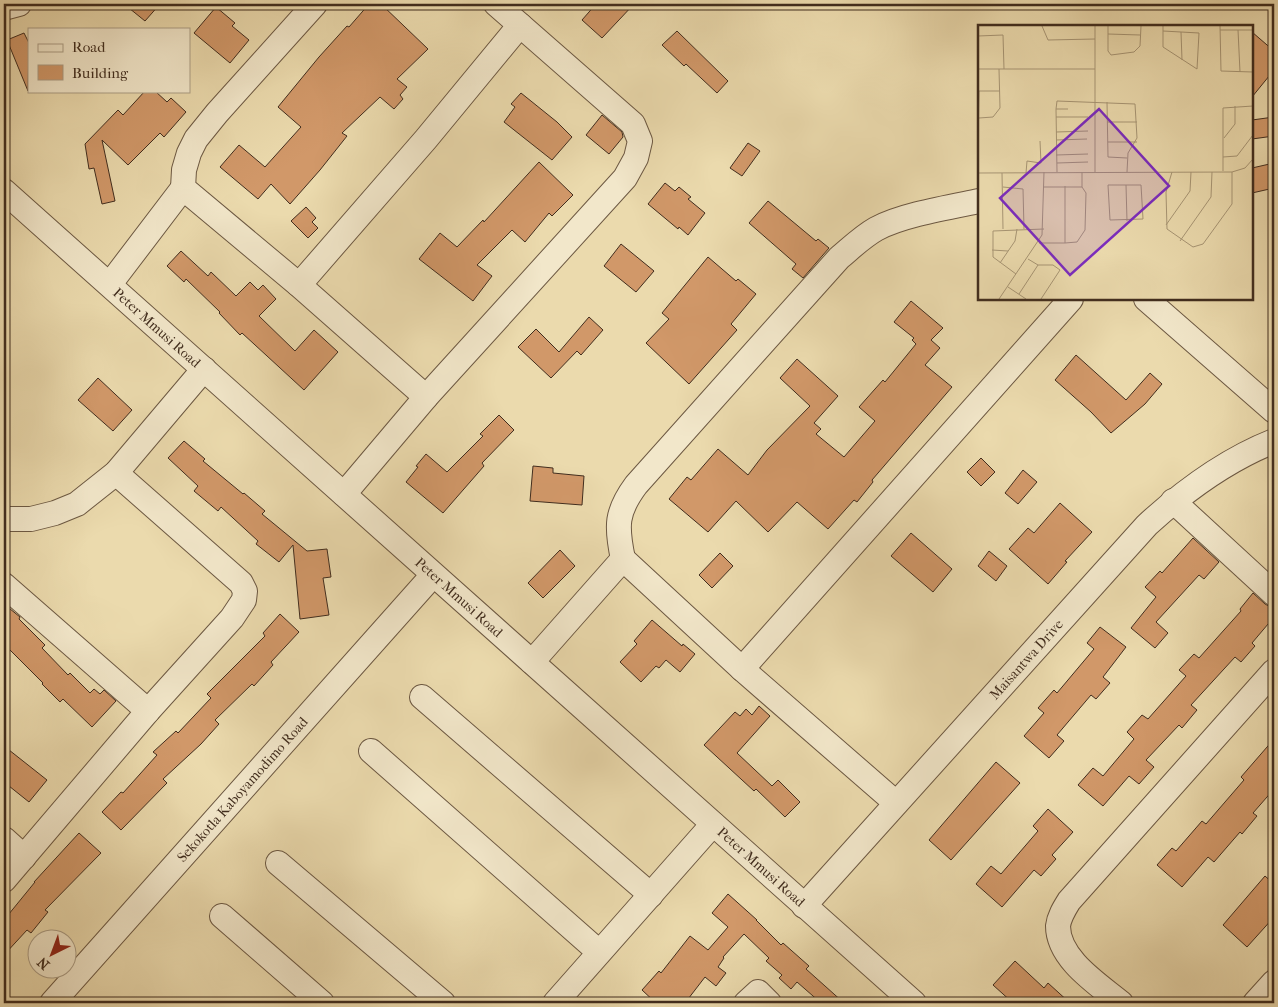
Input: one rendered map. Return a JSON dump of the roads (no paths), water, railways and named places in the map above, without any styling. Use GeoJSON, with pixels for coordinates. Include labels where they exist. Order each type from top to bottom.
{"type":"FeatureCollection","features":[{"type":"Feature","properties":{"kind":"street"},"geometry":{"type":"LineString","coordinates":[[4,8],[19,4]]}},
{"type":"Feature","properties":{"kind":"street"},"geometry":{"type":"LineString","coordinates":[[110,284],[182,188],[184,170],[196,139],[315,4]]}},
{"type":"Feature","properties":{"kind":"street"},"geometry":{"type":"LineString","coordinates":[[344,494],[426,397],[625,178],[636,158],[640,141],[633,124],[496,4]]}},
{"type":"Feature","properties":{"kind":"street"},"geometry":{"type":"LineString","coordinates":[[299,285],[419,147],[520,25]]}},
{"type":"Feature","properties":{"kind":"street"},"geometry":{"type":"LineString","coordinates":[[182,188],[299,285],[426,397]]}},
{"type":"Feature","properties":{"kind":"street","name":"Peter Mmusi Road"},"geometry":{"type":"LineString","coordinates":[[4,191],[914,1003]]}},
{"type":"Feature","properties":{"kind":"street"},"geometry":{"type":"LineString","coordinates":[[896,803],[742,669],[623,559],[620,542],[621,511],[630,493],[840,258],[857,242],[876,229],[892,222],[978,201]]}},
{"type":"Feature","properties":{"kind":"street"},"geometry":{"type":"LineString","coordinates":[[742,669],[1070,300]]}},
{"type":"Feature","properties":{"kind":"street"},"geometry":{"type":"LineString","coordinates":[[1147,300],[1274,411]]}},
{"type":"Feature","properties":{"kind":"street"},"geometry":{"type":"LineString","coordinates":[[4,519],[31,519],[77,504],[116,473],[204,368]]}},
{"type":"Feature","properties":{"kind":"street","name":"Maisantwa Drive"},"geometry":{"type":"LineString","coordinates":[[804,906],[1121,552],[1173,501],[1223,466],[1274,441]]}},
{"type":"Feature","properties":{"kind":"street"},"geometry":{"type":"LineString","coordinates":[[4,880],[148,711],[232,618],[244,600],[245,591],[241,583],[116,473]]}},
{"type":"Feature","properties":{"kind":"street"},"geometry":{"type":"LineString","coordinates":[[1173,501],[1274,594]]}},
{"type":"Feature","properties":{"kind":"street"},"geometry":{"type":"LineString","coordinates":[[532,662],[623,559]]}},
{"type":"Feature","properties":{"kind":"street","name":"Sekokotla Kaboyamodimo Road"},"geometry":{"type":"LineString","coordinates":[[52,1003],[433,575]]}},
{"type":"Feature","properties":{"kind":"street"},"geometry":{"type":"LineString","coordinates":[[4,585],[148,711]]}},
{"type":"Feature","properties":{"kind":"street"},"geometry":{"type":"LineString","coordinates":[[1120,1003],[1075,964],[1065,951],[1060,939],[1058,926],[1062,913],[1069,901],[1274,670]]}},
{"type":"Feature","properties":{"kind":"street"},"geometry":{"type":"LineString","coordinates":[[422,697],[651,895]]}},
{"type":"Feature","properties":{"kind":"street"},"geometry":{"type":"LineString","coordinates":[[371,751],[600,952]]}},
{"type":"Feature","properties":{"kind":"street"},"geometry":{"type":"LineString","coordinates":[[555,1003],[713,824]]}},
{"type":"Feature","properties":{"kind":"street"},"geometry":{"type":"LineString","coordinates":[[4,839],[24,857]]}},
{"type":"Feature","properties":{"kind":"street"},"geometry":{"type":"LineString","coordinates":[[278,863],[443,1003]]}},
{"type":"Feature","properties":{"kind":"street"},"geometry":{"type":"LineString","coordinates":[[222,916],[322,1003]]}},
{"type":"Feature","properties":{"kind":"street"},"geometry":{"type":"LineString","coordinates":[[1255,1003],[1274,982]]}},
{"type":"Feature","properties":{"kind":"street"},"geometry":{"type":"LineString","coordinates":[[746,1003],[758,992],[769,1003]]}}]}
